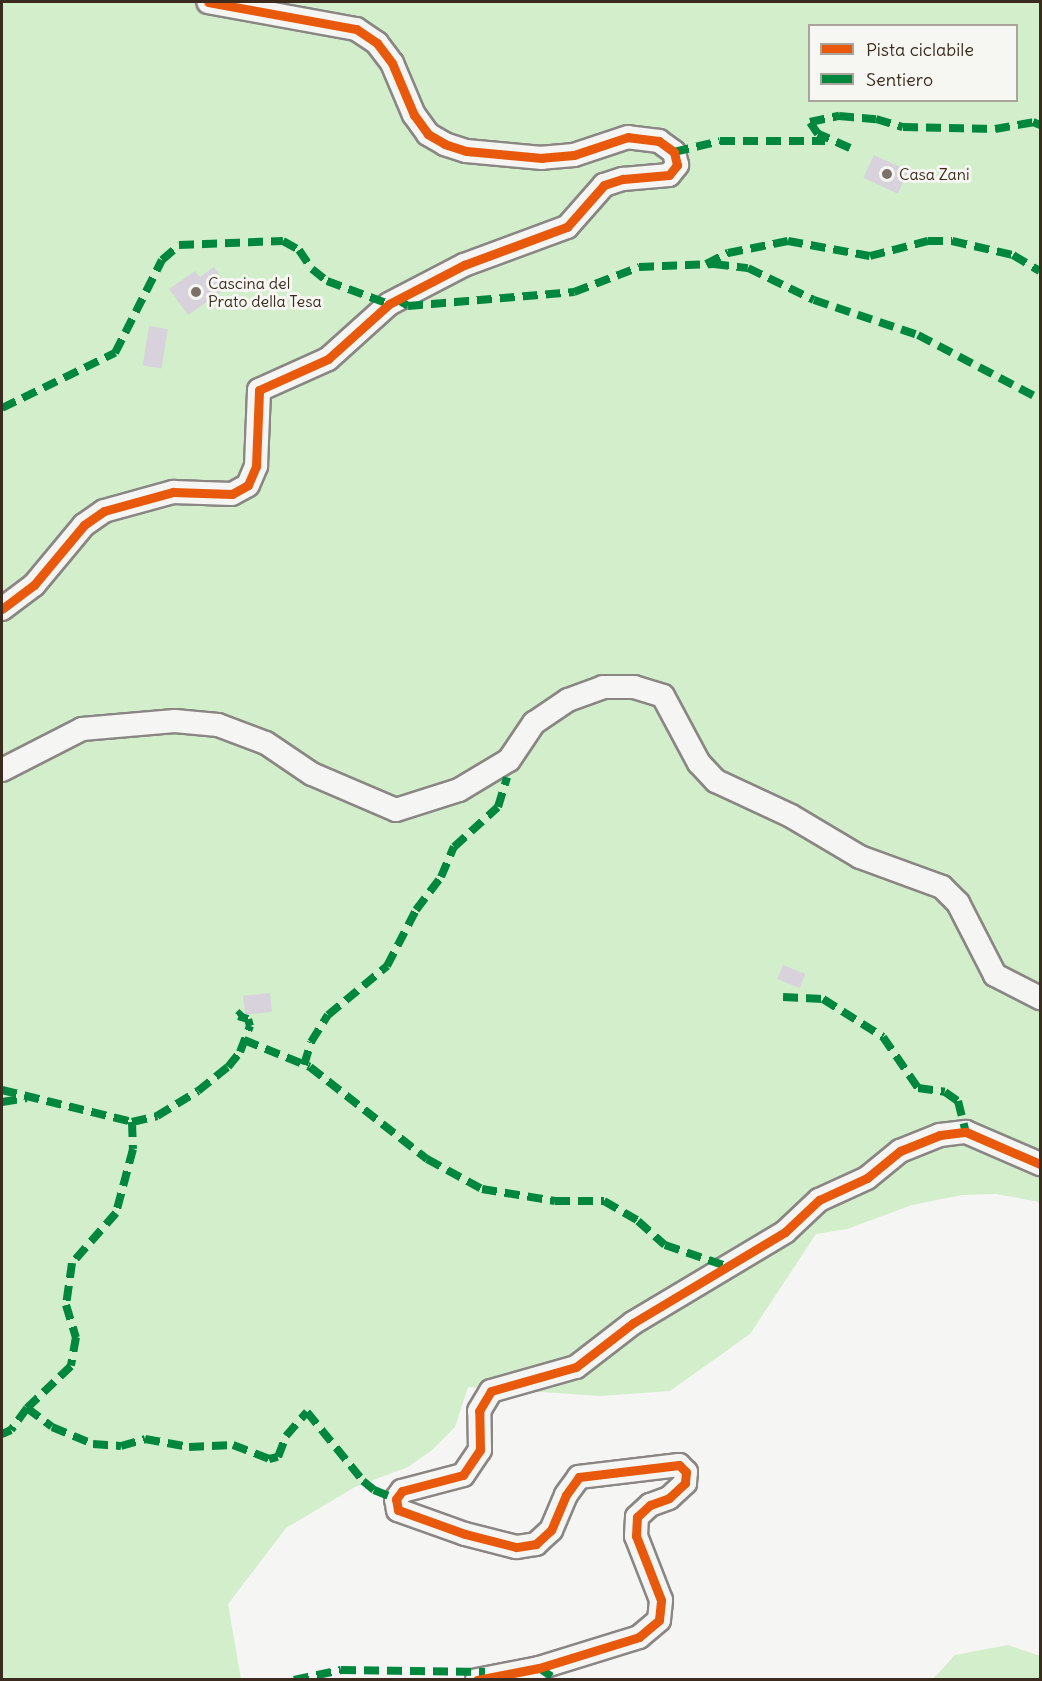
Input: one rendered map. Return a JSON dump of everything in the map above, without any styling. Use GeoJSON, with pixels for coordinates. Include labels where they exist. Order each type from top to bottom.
{"type":"FeatureCollection","features":[{"type":"Feature","properties":{"kind":"street"},"geometry":{"type":"LineString","coordinates":[[2,609],[34,585],[84,525],[104,511],[173,492],[232,494],[248,485],[256,466],[259,390],[328,359],[388,304],[464,265],[567,227],[604,185],[623,179],[669,175],[677,165],[674,152],[658,141],[628,137],[574,154],[542,158],[466,151],[445,144],[428,134],[414,115],[392,63],[377,43],[356,29],[208,2]]}},
{"type":"Feature","properties":{"kind":"street"},"geometry":{"type":"LineString","coordinates":[[2,770],[82,729],[175,721],[218,725],[266,742],[312,774],[396,810],[459,790],[509,760],[534,723],[568,700],[603,687],[634,687],[663,696],[699,763],[716,781],[791,816],[860,857],[942,887],[958,903],[995,975],[1041,998]]}},
{"type":"Feature","properties":{"kind":"street"},"geometry":{"type":"LineString","coordinates":[[477,1680],[539,1668],[639,1637],[659,1620],[661,1600],[636,1536],[637,1518],[650,1504],[669,1498],[685,1483],[686,1472],[679,1465],[579,1477],[566,1495],[551,1530],[536,1544],[516,1547],[465,1534],[398,1510],[396,1499],[402,1491],[463,1475],[480,1450],[479,1411],[491,1391],[576,1367],[633,1323],[785,1232],[819,1200],[867,1178],[900,1151],[940,1135],[975,1134],[1041,1164]]}},
{"type":"Feature","properties":{"kind":"green space"},"geometry":{"type":"Polygon","coordinates":[[[2,2],[1040,2],[1040,1202],[996,1194],[962,1195],[912,1205],[847,1229],[816,1234],[750,1334],[670,1391],[600,1396],[468,1387],[455,1427],[432,1450],[408,1467],[355,1487],[286,1528],[228,1604],[241,1679],[2,1680],[2,2]]]}},
{"type":"Feature","properties":{"kind":"green space"},"geometry":{"type":"Polygon","coordinates":[[[1008,1645],[1040,1656],[1040,1679],[933,1679],[955,1655],[1008,1645]]]}},
{"type":"Feature","properties":{"kind":"building","name":"Casa Zani"},"geometry":{"type":"Polygon","coordinates":[[[874,155],[908,171],[898,194],[863,178],[874,155]]]}},
{"type":"Feature","properties":{"kind":"building","name":"Cascina del Prato della Tesa"},"geometry":{"type":"Polygon","coordinates":[[[214,267],[228,287],[188,315],[169,289],[195,271],[200,277],[214,267]]]}},
{"type":"Feature","properties":{"kind":"building"},"geometry":{"type":"Polygon","coordinates":[[[149,326],[168,329],[162,368],[143,366],[149,326]]]}},
{"type":"Feature","properties":{"kind":"building"},"geometry":{"type":"Polygon","coordinates":[[[783,965],[805,974],[800,988],[777,979],[783,965]]]}},
{"type":"Feature","properties":{"kind":"building"},"geometry":{"type":"Polygon","coordinates":[[[270,993],[272,1012],[245,1015],[243,996],[270,993]]]}},
{"type":"Feature","properties":{"kind":"marked path"},"geometry":{"type":"LineString","coordinates":[[850,148],[818,134],[810,122],[839,116],[876,119],[903,127],[995,129],[1033,122],[1040,125]]}},
{"type":"Feature","properties":{"kind":"marked path"},"geometry":{"type":"LineString","coordinates":[[674,152],[720,141],[825,141]]}},
{"type":"Feature","properties":{"kind":"marked path"},"geometry":{"type":"LineString","coordinates":[[2,408],[115,353],[162,260],[179,245],[283,241],[299,250],[312,269],[327,281],[389,304]]}},
{"type":"Feature","properties":{"kind":"marked path"},"geometry":{"type":"LineString","coordinates":[[706,264],[728,253],[788,241],[870,256],[928,241],[952,241],[1013,255],[1040,271]]}},
{"type":"Feature","properties":{"kind":"marked path"},"geometry":{"type":"LineString","coordinates":[[397,299],[408,306],[574,292],[639,267],[714,264],[748,268],[814,300],[918,335],[1040,399]]}},
{"type":"Feature","properties":{"kind":"marked path"},"geometry":{"type":"LineString","coordinates":[[304,1065],[311,1042],[328,1015],[387,966],[416,910],[441,877],[454,847],[498,807],[507,777]]}},
{"type":"Feature","properties":{"kind":"marked path"},"geometry":{"type":"LineString","coordinates":[[783,997],[823,999],[883,1037],[918,1088],[945,1092],[958,1101],[966,1132]]}},
{"type":"Feature","properties":{"kind":"marked path"},"geometry":{"type":"LineString","coordinates":[[132,1122],[157,1116],[198,1091],[228,1067],[240,1052],[250,1026],[248,1019],[238,1016],[242,1012]]}},
{"type":"Feature","properties":{"kind":"marked path"},"geometry":{"type":"LineString","coordinates":[[244,1040],[310,1067],[427,1159],[482,1189],[555,1201],[604,1201],[638,1221],[665,1245],[729,1267]]}},
{"type":"Feature","properties":{"kind":"marked path"},"geometry":{"type":"LineString","coordinates":[[2,1090],[132,1122],[133,1149],[116,1213],[72,1263],[66,1305],[76,1337],[71,1366],[27,1408],[11,1430],[2,1434]]}},
{"type":"Feature","properties":{"kind":"marked path"},"geometry":{"type":"LineString","coordinates":[[2,1102],[27,1098]]}},
{"type":"Feature","properties":{"kind":"marked path"},"geometry":{"type":"LineString","coordinates":[[27,1408],[52,1427],[93,1444],[121,1446],[145,1439],[189,1447],[233,1445],[269,1459],[278,1457],[286,1436],[307,1412],[363,1481],[374,1490],[396,1499]]}},
{"type":"Feature","properties":{"kind":"marked path"},"geometry":{"type":"LineString","coordinates":[[539,1668],[557,1680]]}},
{"type":"Feature","properties":{"kind":"marked path"},"geometry":{"type":"LineString","coordinates":[[294,1680],[341,1670],[485,1672]]}},
{"type":"Feature","properties":{"kind":"cycle path"},"geometry":{"type":"LineString","coordinates":[[2,609],[34,585],[84,525],[104,511],[173,492],[232,494],[248,485],[256,466],[259,390],[328,359],[389,304],[464,265],[567,227],[604,185],[623,179],[669,175],[677,165],[674,152],[659,141],[628,137],[574,155],[542,158],[466,151],[445,144],[428,134],[414,115],[392,63],[377,43],[356,29],[208,2]]}},
{"type":"Feature","properties":{"kind":"cycle path"},"geometry":{"type":"LineString","coordinates":[[477,1680],[539,1668],[639,1637],[659,1620],[661,1600],[636,1536],[637,1517],[650,1505],[669,1498],[685,1483],[686,1472],[679,1465],[579,1477],[566,1495],[551,1530],[536,1544],[516,1547],[465,1534],[398,1510],[396,1499],[402,1491],[463,1475],[480,1450],[479,1411],[491,1391],[576,1367],[633,1323],[785,1232],[819,1200],[867,1178],[900,1151],[940,1135],[966,1132],[1040,1164]]}},
{"type":"Feature","properties":{"kind":"place","name":"Casa Zani"},"geometry":{"type":"Point","coordinates":[887,174]}},
{"type":"Feature","properties":{"kind":"place","name":"Cascina del Prato della Tesa"},"geometry":{"type":"Point","coordinates":[196,292]}}]}
